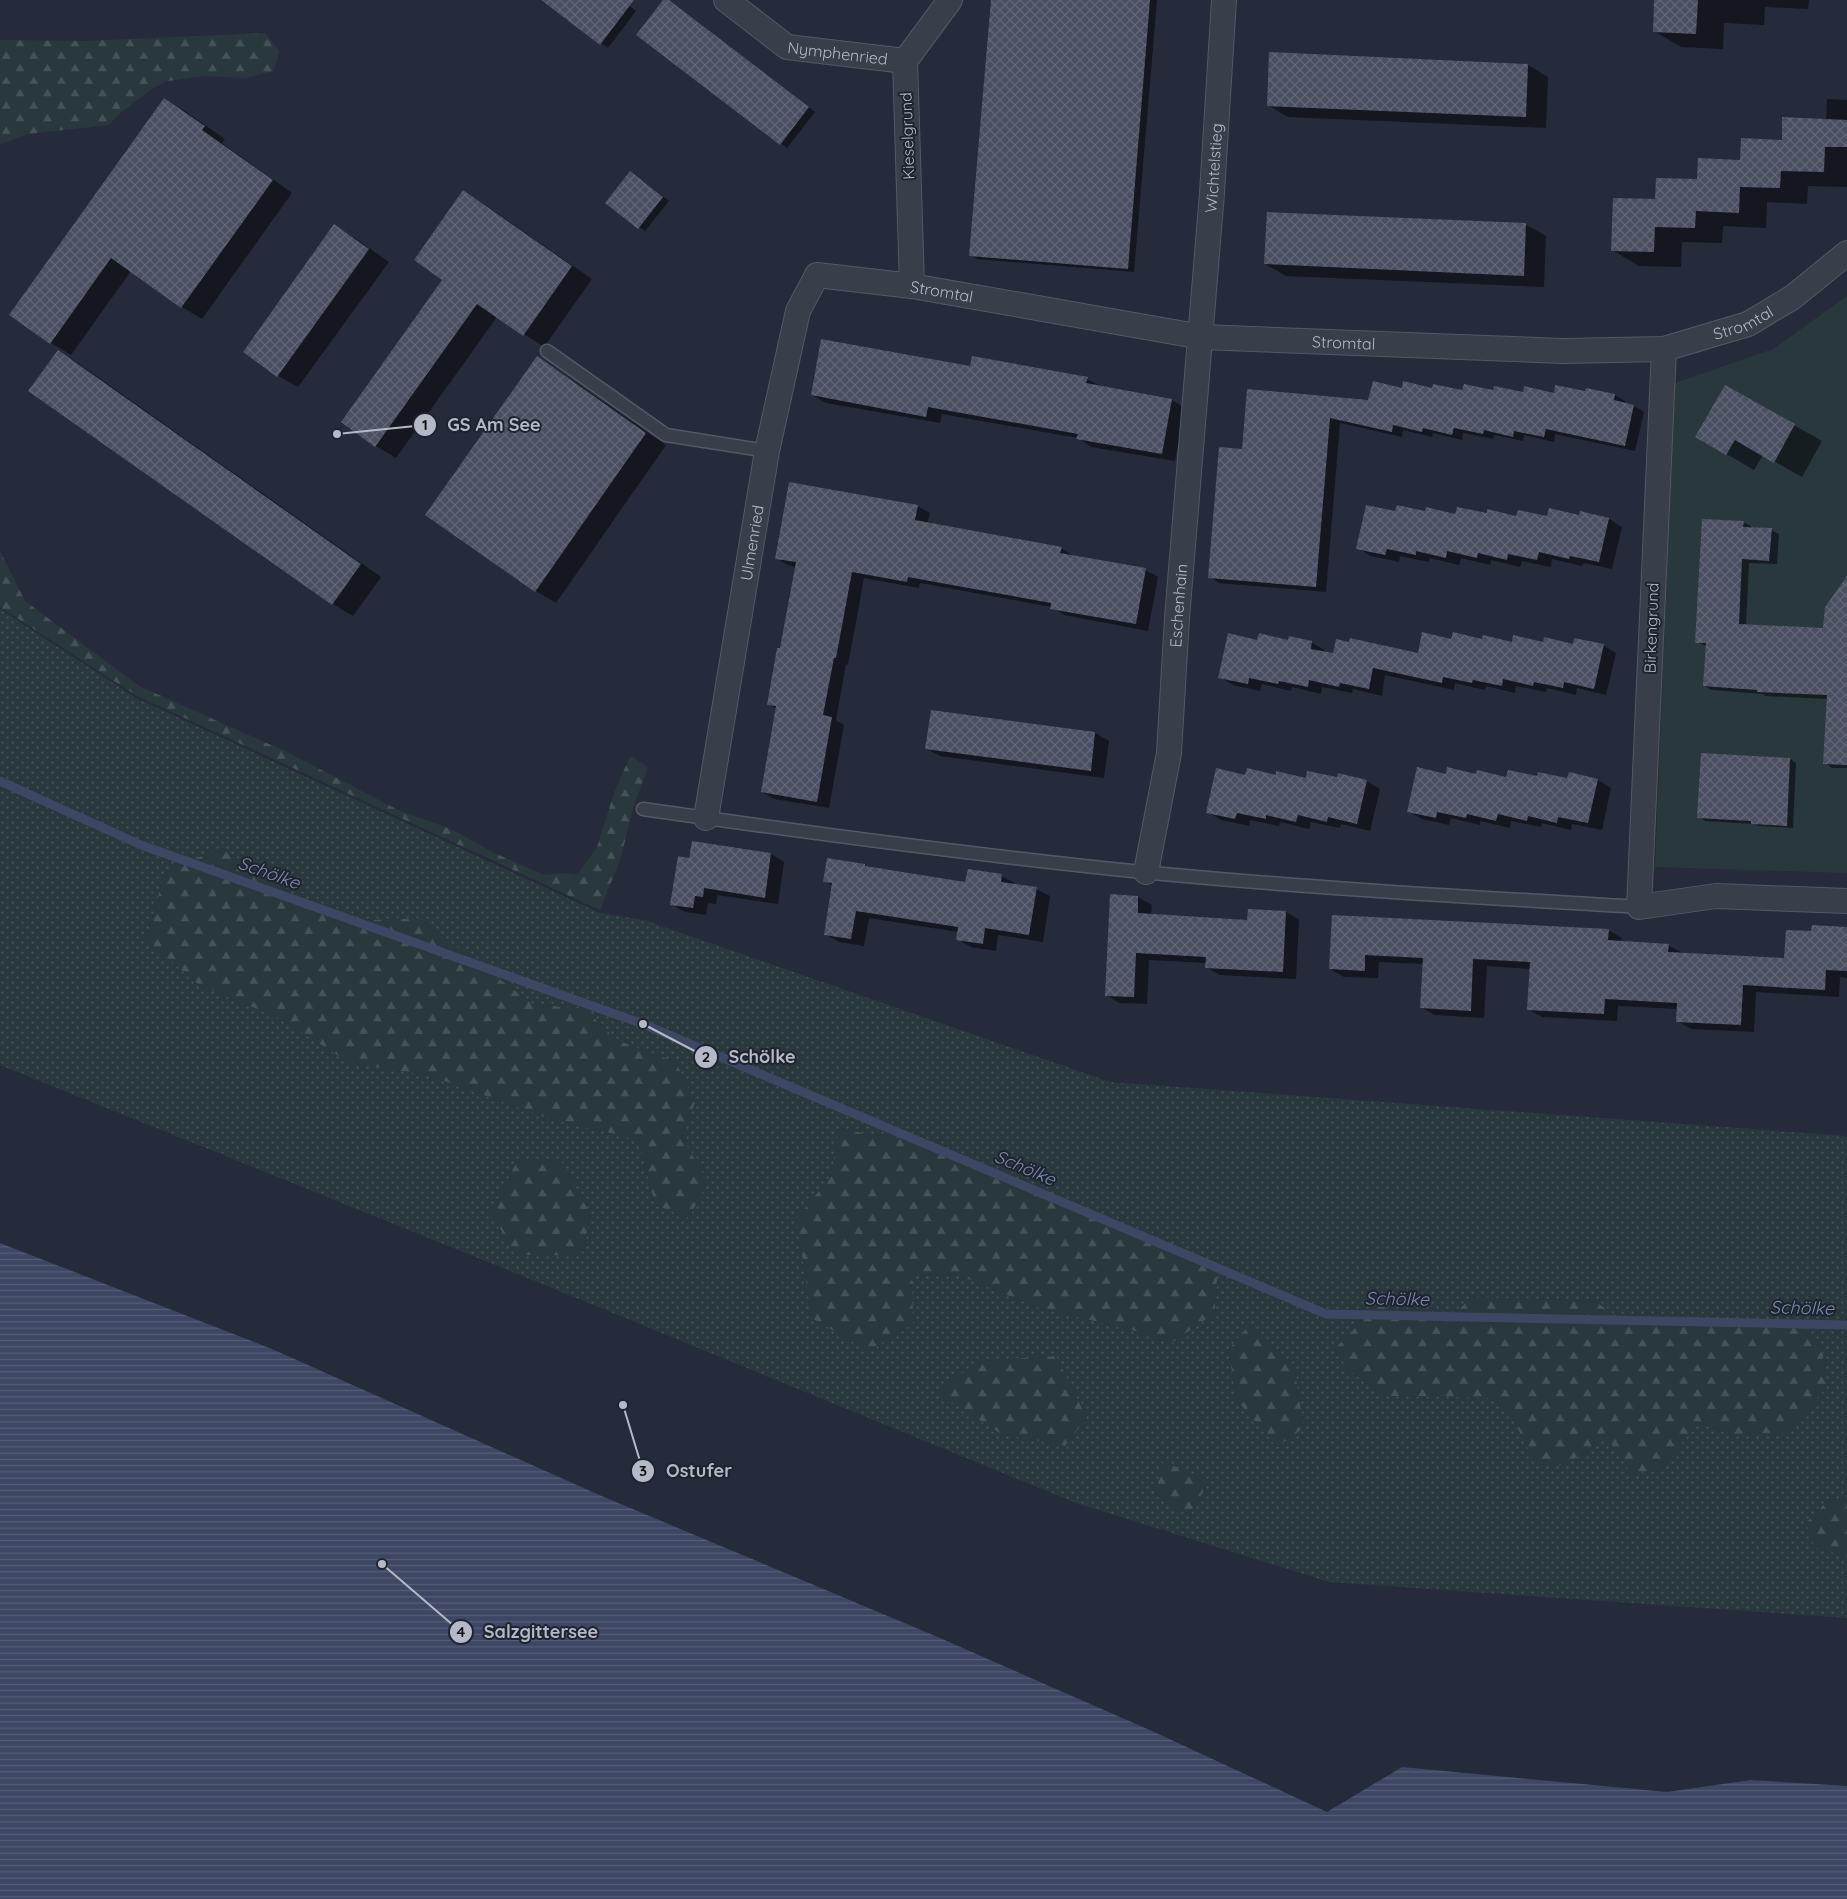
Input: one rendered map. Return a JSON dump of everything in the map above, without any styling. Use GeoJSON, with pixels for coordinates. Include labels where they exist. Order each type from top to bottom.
{"type":"FeatureCollection","features":[{"type":"Feature","properties":{"kind":"street","name":"Nymphenried"},"geometry":{"type":"LineString","coordinates":[[726,0],[787,47],[905,61]]}},
{"type":"Feature","properties":{"kind":"street"},"geometry":{"type":"LineString","coordinates":[[905,61],[950,0]]}},
{"type":"Feature","properties":{"kind":"street","name":"Wichtelstieg"},"geometry":{"type":"LineString","coordinates":[[1202,337],[1224,0]]}},
{"type":"Feature","properties":{"kind":"street","name":"Kieselgrund"},"geometry":{"type":"LineString","coordinates":[[905,61],[912,286]]}},
{"type":"Feature","properties":{"kind":"street","name":"Stromtal"},"geometry":{"type":"LineString","coordinates":[[818,275],[912,286],[1202,337],[1563,351],[1664,349],[1748,324],[1793,297],[1847,253]]}},
{"type":"Feature","properties":{"kind":"street","name":"Ulmenried"},"geometry":{"type":"LineString","coordinates":[[706,818],[768,451],[798,311],[818,275]]}},
{"type":"Feature","properties":{"kind":"street","name":"Eschenhain"},"geometry":{"type":"LineString","coordinates":[[1146,872],[1169,753],[1178,618],[1202,337]]}},
{"type":"Feature","properties":{"kind":"street","name":"Birkengrund"},"geometry":{"type":"LineString","coordinates":[[1639,907],[1664,349]]}},
{"type":"Feature","properties":{"kind":"street"},"geometry":{"type":"LineString","coordinates":[[1639,907],[1716,896],[1847,902]]}},
{"type":"Feature","properties":{"kind":"lane"},"geometry":{"type":"LineString","coordinates":[[547,351],[666,435],[768,451]]}},
{"type":"Feature","properties":{"kind":"lane"},"geometry":{"type":"LineString","coordinates":[[643,809],[937,850],[1146,872],[1361,890],[1639,907]]}},
{"type":"Feature","properties":{"kind":"green space"},"geometry":{"type":"Polygon","coordinates":[[[265,33],[279,51],[274,71],[246,78],[204,76],[168,81],[153,88],[119,114],[109,125],[27,134],[0,145],[0,40],[85,41],[265,33]]]}},
{"type":"Feature","properties":{"kind":"green space"},"geometry":{"type":"Polygon","coordinates":[[[1847,296],[1847,873],[1655,867],[1675,383],[1773,349],[1847,296]]]}},
{"type":"Feature","properties":{"kind":"green space"},"geometry":{"type":"Polygon","coordinates":[[[0,551],[25,601],[139,686],[287,752],[398,810],[451,829],[492,852],[544,875],[562,873],[577,875],[597,847],[614,793],[630,756],[648,767],[633,808],[621,857],[600,910],[137,696],[0,607],[0,551]]]}},
{"type":"Feature","properties":{"kind":"green space"},"geometry":{"type":"Polygon","coordinates":[[[0,609],[136,698],[600,913],[644,920],[1110,1082],[1847,1136],[1847,1498],[1828,1500],[1806,1523],[1814,1547],[1847,1557],[1847,1618],[1329,1582],[1076,1503],[530,1279],[0,1065],[0,609]],[[222,848],[165,871],[146,940],[199,985],[283,1020],[349,1063],[427,1075],[547,1118],[639,1140],[655,1205],[689,1218],[708,1182],[682,1137],[695,1103],[676,1062],[617,1040],[585,1009],[533,1004],[418,918],[334,921],[222,848]],[[839,1129],[831,1176],[796,1219],[812,1318],[868,1351],[913,1324],[912,1275],[960,1276],[1039,1308],[1128,1329],[1172,1343],[1215,1313],[1218,1262],[1162,1244],[921,1142],[839,1129]],[[518,1159],[491,1213],[515,1255],[581,1256],[591,1215],[561,1160],[518,1159]],[[1471,1297],[1451,1318],[1377,1306],[1336,1347],[1346,1368],[1384,1396],[1494,1398],[1510,1414],[1536,1464],[1559,1466],[1587,1453],[1604,1433],[1632,1474],[1660,1470],[1698,1423],[1733,1434],[1787,1433],[1827,1387],[1822,1347],[1791,1322],[1618,1317],[1595,1301],[1471,1297]],[[1249,1325],[1228,1350],[1237,1401],[1277,1447],[1304,1428],[1294,1365],[1249,1325]],[[1056,1356],[978,1361],[936,1392],[1001,1434],[1065,1446],[1087,1418],[1056,1356]],[[1163,1462],[1155,1495],[1190,1516],[1209,1480],[1163,1462]]]}},
{"type":"Feature","properties":{"kind":"green space"},"geometry":{"type":"Polygon","coordinates":[[[222,848],[334,921],[418,918],[533,1004],[585,1009],[617,1040],[676,1062],[695,1103],[682,1137],[708,1182],[689,1218],[655,1205],[639,1140],[547,1118],[427,1075],[349,1063],[283,1020],[199,985],[146,940],[165,870],[222,848]]]}},
{"type":"Feature","properties":{"kind":"green space"},"geometry":{"type":"Polygon","coordinates":[[[839,1129],[921,1142],[1162,1244],[1218,1262],[1215,1313],[1172,1343],[1128,1329],[1039,1308],[960,1276],[913,1275],[913,1324],[868,1351],[812,1319],[796,1219],[831,1176],[839,1129]]]}},
{"type":"Feature","properties":{"kind":"green space"},"geometry":{"type":"Polygon","coordinates":[[[518,1159],[561,1160],[591,1215],[581,1256],[515,1255],[491,1213],[518,1159]]]}},
{"type":"Feature","properties":{"kind":"green space"},"geometry":{"type":"Polygon","coordinates":[[[1471,1297],[1595,1301],[1618,1317],[1791,1322],[1822,1347],[1827,1387],[1787,1433],[1733,1434],[1698,1423],[1660,1470],[1632,1475],[1604,1433],[1587,1453],[1559,1466],[1536,1464],[1510,1414],[1494,1398],[1384,1396],[1346,1368],[1336,1347],[1377,1306],[1451,1318],[1471,1297]]]}},
{"type":"Feature","properties":{"kind":"green space"},"geometry":{"type":"Polygon","coordinates":[[[1249,1325],[1294,1365],[1304,1428],[1277,1447],[1237,1401],[1228,1350],[1249,1325]]]}},
{"type":"Feature","properties":{"kind":"green space"},"geometry":{"type":"Polygon","coordinates":[[[1056,1356],[1087,1418],[1065,1446],[1001,1434],[935,1392],[978,1361],[1056,1356]]]}},
{"type":"Feature","properties":{"kind":"green space"},"geometry":{"type":"Polygon","coordinates":[[[1163,1461],[1209,1480],[1190,1516],[1155,1495],[1163,1461]]]}},
{"type":"Feature","properties":{"kind":"green space"},"geometry":{"type":"Polygon","coordinates":[[[1847,1498],[1847,1557],[1814,1547],[1805,1523],[1828,1500],[1847,1498]]]}},
{"type":"Feature","properties":{"kind":"water"},"geometry":{"type":"Polygon","coordinates":[[[0,1243],[272,1349],[597,1494],[933,1635],[1152,1731],[1327,1812],[1402,1767],[1667,1792],[1751,1780],[1847,1786],[1847,1899],[0,1899],[0,1243]]]}},
{"type":"Feature","properties":{"kind":"building"},"geometry":{"type":"Polygon","coordinates":[[[541,0],[634,0],[600,45],[541,0]]]}},
{"type":"Feature","properties":{"kind":"building"},"geometry":{"type":"Polygon","coordinates":[[[663,0],[669,0],[809,107],[780,145],[636,35],[663,0]]]}},
{"type":"Feature","properties":{"kind":"building"},"geometry":{"type":"Polygon","coordinates":[[[991,0],[1150,0],[1128,269],[969,256],[991,0]]]}},
{"type":"Feature","properties":{"kind":"building"},"geometry":{"type":"Polygon","coordinates":[[[1654,0],[1698,0],[1696,34],[1653,32],[1654,0]]]}},
{"type":"Feature","properties":{"kind":"building"},"geometry":{"type":"Polygon","coordinates":[[[1269,52],[1528,64],[1526,117],[1267,106],[1269,52]]]}},
{"type":"Feature","properties":{"kind":"building"},"geometry":{"type":"Polygon","coordinates":[[[164,98],[205,126],[202,130],[273,180],[181,308],[111,258],[50,344],[9,315],[164,98]]]}},
{"type":"Feature","properties":{"kind":"building"},"geometry":{"type":"Polygon","coordinates":[[[1782,117],[1847,120],[1847,147],[1825,147],[1824,172],[1781,171],[1780,188],[1740,187],[1739,213],[1696,211],[1695,228],[1655,227],[1654,252],[1611,251],[1613,198],[1655,199],[1656,178],[1697,179],[1698,158],[1740,160],[1741,138],[1782,140],[1782,117]]]}},
{"type":"Feature","properties":{"kind":"building"},"geometry":{"type":"Polygon","coordinates":[[[630,171],[663,197],[638,229],[605,203],[630,171]]]}},
{"type":"Feature","properties":{"kind":"building"},"geometry":{"type":"Polygon","coordinates":[[[463,190],[572,266],[523,336],[477,304],[375,447],[341,422],[442,280],[414,260],[463,190]]]}},
{"type":"Feature","properties":{"kind":"building"},"geometry":{"type":"Polygon","coordinates":[[[1267,212],[1526,223],[1524,276],[1264,264],[1267,212]]]}},
{"type":"Feature","properties":{"kind":"building"},"geometry":{"type":"Polygon","coordinates":[[[334,224],[369,249],[277,377],[243,352],[334,224]]]}},
{"type":"Feature","properties":{"kind":"building"},"geometry":{"type":"Polygon","coordinates":[[[821,339],[970,366],[972,356],[1088,377],[1086,383],[1172,399],[1162,454],[1076,439],[1078,434],[928,407],[926,417],[811,395],[821,339]]]}},
{"type":"Feature","properties":{"kind":"building"},"geometry":{"type":"Polygon","coordinates":[[[58,350],[361,564],[332,605],[28,391],[58,350]]]}},
{"type":"Feature","properties":{"kind":"building"},"geometry":{"type":"Polygon","coordinates":[[[537,356],[646,433],[535,592],[425,515],[537,356]]]}},
{"type":"Feature","properties":{"kind":"building"},"geometry":{"type":"Polygon","coordinates":[[[1373,381],[1402,388],[1403,381],[1432,388],[1433,384],[1462,390],[1464,384],[1493,390],[1494,386],[1523,392],[1524,386],[1554,393],[1555,385],[1585,391],[1586,388],[1615,394],[1614,400],[1634,405],[1625,446],[1546,429],[1544,437],[1514,431],[1513,437],[1484,430],[1483,434],[1454,428],[1452,435],[1423,428],[1422,432],[1393,425],[1392,432],[1330,418],[1316,587],[1208,578],[1219,447],[1242,449],[1247,389],[1368,400],[1373,381]]]}},
{"type":"Feature","properties":{"kind":"building"},"geometry":{"type":"Polygon","coordinates":[[[1725,385],[1795,424],[1774,463],[1735,440],[1726,455],[1695,437],[1725,385]]]}},
{"type":"Feature","properties":{"kind":"building"},"geometry":{"type":"Polygon","coordinates":[[[789,482],[918,505],[915,520],[1062,547],[1060,553],[1146,568],[1136,624],[1050,609],[1051,603],[908,577],[907,582],[852,572],[823,715],[832,717],[817,802],[761,792],[776,706],[767,705],[777,648],[780,648],[796,562],[775,559],[789,482]]]}},
{"type":"Feature","properties":{"kind":"building"},"geometry":{"type":"Polygon","coordinates":[[[1366,505],[1395,511],[1397,505],[1425,511],[1426,507],[1455,514],[1457,507],[1487,513],[1487,509],[1516,516],[1518,510],[1547,516],[1549,508],[1579,515],[1580,511],[1609,518],[1599,562],[1570,556],[1569,559],[1539,552],[1537,560],[1508,554],[1507,560],[1478,553],[1477,558],[1447,551],[1446,558],[1416,551],[1416,555],[1387,549],[1385,555],[1356,549],[1366,505]]]}},
{"type":"Feature","properties":{"kind":"building"},"geometry":{"type":"Polygon","coordinates":[[[1702,519],[1744,521],[1743,527],[1772,528],[1769,561],[1742,559],[1739,624],[1823,628],[1825,607],[1847,576],[1847,765],[1823,764],[1827,695],[1757,692],[1757,690],[1703,686],[1706,643],[1695,643],[1702,519]]]}},
{"type":"Feature","properties":{"kind":"building"},"geometry":{"type":"Polygon","coordinates":[[[1422,632],[1451,639],[1453,632],[1482,639],[1483,635],[1512,642],[1513,635],[1543,642],[1544,637],[1573,644],[1574,638],[1604,644],[1594,689],[1564,682],[1563,688],[1534,682],[1533,686],[1503,679],[1502,686],[1473,680],[1472,683],[1443,677],[1442,683],[1373,668],[1369,689],[1340,683],[1339,687],[1309,680],[1308,687],[1279,681],[1278,684],[1249,678],[1248,684],[1218,678],[1228,633],[1257,640],[1259,633],[1288,640],[1289,636],[1312,641],[1311,649],[1333,653],[1336,639],[1349,642],[1350,638],[1418,653],[1422,632]]]}},
{"type":"Feature","properties":{"kind":"building"},"geometry":{"type":"Polygon","coordinates":[[[931,710],[1095,732],[1091,771],[925,749],[931,710]]]}},
{"type":"Feature","properties":{"kind":"building"},"geometry":{"type":"Polygon","coordinates":[[[1701,753],[1790,758],[1787,826],[1751,824],[1751,821],[1697,818],[1701,753]]]}},
{"type":"Feature","properties":{"kind":"building"},"geometry":{"type":"Polygon","coordinates":[[[1417,767],[1446,774],[1447,767],[1476,774],[1477,770],[1506,777],[1508,770],[1537,776],[1538,772],[1567,778],[1569,772],[1598,779],[1588,823],[1558,817],[1557,823],[1528,816],[1527,821],[1498,814],[1496,821],[1467,814],[1466,818],[1437,812],[1436,818],[1407,812],[1417,767]]]}},
{"type":"Feature","properties":{"kind":"building"},"geometry":{"type":"Polygon","coordinates":[[[1216,768],[1245,775],[1247,768],[1276,775],[1276,771],[1306,778],[1307,771],[1337,777],[1338,773],[1367,780],[1357,824],[1328,817],[1327,822],[1298,815],[1296,822],[1266,815],[1266,819],[1237,813],[1235,819],[1206,813],[1216,768]]]}},
{"type":"Feature","properties":{"kind":"building"},"geometry":{"type":"Polygon","coordinates":[[[692,841],[771,853],[765,898],[704,888],[703,897],[695,896],[693,908],[670,905],[678,856],[689,858],[692,841]]]}},
{"type":"Feature","properties":{"kind":"building"},"geometry":{"type":"Polygon","coordinates":[[[827,858],[965,882],[968,869],[1002,874],[1001,882],[1037,887],[1029,935],[985,928],[983,944],[956,940],[958,927],[856,911],[851,939],[824,935],[832,883],[823,882],[827,858]]]}},
{"type":"Feature","properties":{"kind":"building"},"geometry":{"type":"Polygon","coordinates":[[[1110,894],[1138,896],[1138,913],[1247,920],[1248,909],[1286,911],[1283,972],[1205,968],[1206,957],[1136,953],[1134,997],[1105,996],[1110,894]]]}},
{"type":"Feature","properties":{"kind":"building"},"geometry":{"type":"Polygon","coordinates":[[[1332,915],[1609,929],[1608,940],[1669,944],[1668,952],[1784,958],[1786,930],[1811,931],[1812,925],[1847,927],[1847,971],[1826,970],[1825,990],[1743,985],[1741,1025],[1676,1022],[1677,1003],[1605,999],[1604,1014],[1527,1010],[1530,962],[1473,959],[1471,1011],[1420,1008],[1423,958],[1365,955],[1365,971],[1329,969],[1332,915]]]}},
{"type":"Feature","properties":{"kind":"waterway","name":"Schölke"},"geometry":{"type":"LineString","coordinates":[[0,781],[141,845],[643,1024],[1326,1314],[1847,1325]]}},
{"type":"Feature","properties":{"kind":"place","name":"GS Am See"},"geometry":{"type":"Point","coordinates":[337,434]}},
{"type":"Feature","properties":{"kind":"place","name":"Schölke"},"geometry":{"type":"Point","coordinates":[643,1024]}},
{"type":"Feature","properties":{"kind":"place","name":"Ostufer"},"geometry":{"type":"Point","coordinates":[623,1405]}},
{"type":"Feature","properties":{"kind":"place","name":"Salzgittersee"},"geometry":{"type":"Point","coordinates":[382,1564]}}]}
